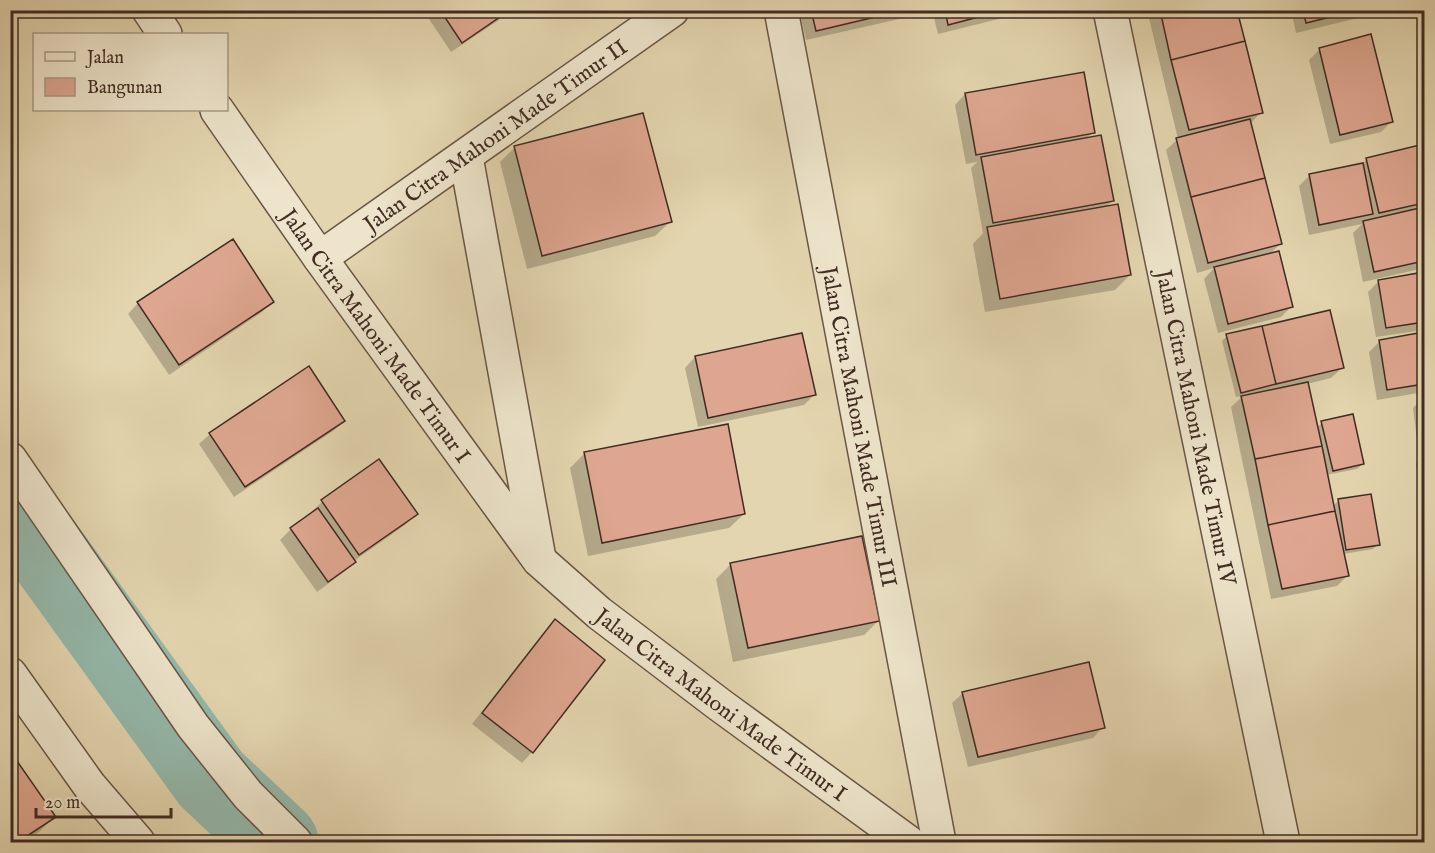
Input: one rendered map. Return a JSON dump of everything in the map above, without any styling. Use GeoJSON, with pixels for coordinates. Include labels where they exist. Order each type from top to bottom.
{"type":"FeatureCollection","features":[{"type":"Feature","properties":{"kind":"street"},"geometry":{"type":"LineString","coordinates":[[149,10],[164,33]]}},
{"type":"Feature","properties":{"kind":"street","name":"Jalan Citra Mahoni Made Timur II"},"geometry":{"type":"LineString","coordinates":[[320,258],[672,10]]}},
{"type":"Feature","properties":{"kind":"street","name":"Jalan Citra Mahoni Made Timur III"},"geometry":{"type":"LineString","coordinates":[[780,10],[939,843]]}},
{"type":"Feature","properties":{"kind":"street","name":"Jalan Citra Mahoni Made Timur IV"},"geometry":{"type":"LineString","coordinates":[[1110,10],[1283,843]]}},
{"type":"Feature","properties":{"kind":"street","name":"Jalan Citra Mahoni Made Timur I"},"geometry":{"type":"LineString","coordinates":[[218,111],[320,258],[539,560],[600,613],[674,670],[908,843]]}},
{"type":"Feature","properties":{"kind":"street"},"geometry":{"type":"LineString","coordinates":[[466,157],[539,560]]}},
{"type":"Feature","properties":{"kind":"street"},"geometry":{"type":"LineString","coordinates":[[10,459],[193,726],[248,795],[295,843]]}},
{"type":"Feature","properties":{"kind":"street"},"geometry":{"type":"LineString","coordinates":[[10,674],[89,785],[138,843]]}},
{"type":"Feature","properties":{"kind":"building"},"geometry":{"type":"Polygon","coordinates":[[[440,10],[510,10],[462,43],[440,10]]]}},
{"type":"Feature","properties":{"kind":"building"},"geometry":{"type":"Polygon","coordinates":[[[811,10],[905,10],[816,31],[811,10]]]}},
{"type":"Feature","properties":{"kind":"building"},"geometry":{"type":"Polygon","coordinates":[[[945,10],[1005,10],[948,25],[945,10]]]}},
{"type":"Feature","properties":{"kind":"building"},"geometry":{"type":"Polygon","coordinates":[[[1160,10],[1237,10],[1245,41],[1171,60],[1160,10]]]}},
{"type":"Feature","properties":{"kind":"building"},"geometry":{"type":"Polygon","coordinates":[[[1303,10],[1359,10],[1306,23],[1303,10]]]}},
{"type":"Feature","properties":{"kind":"building"},"geometry":{"type":"Polygon","coordinates":[[[1371,34],[1393,122],[1340,135],[1319,48],[1371,34]]]}},
{"type":"Feature","properties":{"kind":"building"},"geometry":{"type":"Polygon","coordinates":[[[1245,41],[1263,113],[1189,130],[1171,60],[1245,41]]]}},
{"type":"Feature","properties":{"kind":"building"},"geometry":{"type":"Polygon","coordinates":[[[1084,72],[1095,133],[976,155],[965,93],[1084,72]]]}},
{"type":"Feature","properties":{"kind":"building"},"geometry":{"type":"Polygon","coordinates":[[[643,113],[672,222],[542,256],[514,146],[643,113]]]}},
{"type":"Feature","properties":{"kind":"building"},"geometry":{"type":"Polygon","coordinates":[[[1250,119],[1265,178],[1191,197],[1176,138],[1250,119]]]}},
{"type":"Feature","properties":{"kind":"building"},"geometry":{"type":"Polygon","coordinates":[[[1101,135],[1114,201],[993,223],[981,157],[1101,135]]]}},
{"type":"Feature","properties":{"kind":"building"},"geometry":{"type":"Polygon","coordinates":[[[1424,144],[1424,203],[1379,213],[1366,158],[1424,144]]]}},
{"type":"Feature","properties":{"kind":"building"},"geometry":{"type":"Polygon","coordinates":[[[1363,163],[1373,214],[1319,225],[1309,174],[1363,163]]]}},
{"type":"Feature","properties":{"kind":"building"},"geometry":{"type":"Polygon","coordinates":[[[1265,178],[1282,244],[1208,263],[1191,197],[1265,178]]]}},
{"type":"Feature","properties":{"kind":"building"},"geometry":{"type":"Polygon","coordinates":[[[1118,204],[1131,275],[1000,299],[987,227],[1118,204]]]}},
{"type":"Feature","properties":{"kind":"building"},"geometry":{"type":"Polygon","coordinates":[[[1424,207],[1424,261],[1374,272],[1363,221],[1424,207]]]}},
{"type":"Feature","properties":{"kind":"building"},"geometry":{"type":"Polygon","coordinates":[[[233,239],[274,302],[179,365],[137,302],[233,239]]]}},
{"type":"Feature","properties":{"kind":"building"},"geometry":{"type":"Polygon","coordinates":[[[1279,251],[1293,307],[1228,324],[1214,267],[1279,251]]]}},
{"type":"Feature","properties":{"kind":"building"},"geometry":{"type":"Polygon","coordinates":[[[1424,272],[1424,322],[1386,328],[1378,280],[1424,272]]]}},
{"type":"Feature","properties":{"kind":"building"},"geometry":{"type":"Polygon","coordinates":[[[1330,310],[1344,368],[1276,384],[1262,326],[1330,310]]]}},
{"type":"Feature","properties":{"kind":"building"},"geometry":{"type":"Polygon","coordinates":[[[1262,326],[1276,384],[1241,393],[1226,334],[1262,326]]]}},
{"type":"Feature","properties":{"kind":"building"},"geometry":{"type":"Polygon","coordinates":[[[1424,332],[1424,384],[1387,390],[1379,340],[1424,332]]]}},
{"type":"Feature","properties":{"kind":"building"},"geometry":{"type":"Polygon","coordinates":[[[802,333],[816,395],[708,418],[695,356],[802,333]]]}},
{"type":"Feature","properties":{"kind":"building"},"geometry":{"type":"Polygon","coordinates":[[[309,366],[345,421],[245,487],[209,433],[309,366]]]}},
{"type":"Feature","properties":{"kind":"building"},"geometry":{"type":"Polygon","coordinates":[[[1308,382],[1322,446],[1255,459],[1241,396],[1308,382]]]}},
{"type":"Feature","properties":{"kind":"building"},"geometry":{"type":"Polygon","coordinates":[[[1353,414],[1364,464],[1333,471],[1321,421],[1353,414]]]}},
{"type":"Feature","properties":{"kind":"building"},"geometry":{"type":"Polygon","coordinates":[[[728,424],[745,514],[602,543],[584,452],[728,424]]]}},
{"type":"Feature","properties":{"kind":"building"},"geometry":{"type":"Polygon","coordinates":[[[1322,446],[1335,511],[1268,525],[1255,459],[1322,446]]]}},
{"type":"Feature","properties":{"kind":"building"},"geometry":{"type":"Polygon","coordinates":[[[379,459],[418,514],[359,555],[321,500],[379,459]]]}},
{"type":"Feature","properties":{"kind":"building"},"geometry":{"type":"Polygon","coordinates":[[[1371,494],[1380,545],[1346,550],[1338,499],[1371,494]]]}},
{"type":"Feature","properties":{"kind":"building"},"geometry":{"type":"Polygon","coordinates":[[[318,508],[356,562],[328,582],[290,528],[318,508]]]}},
{"type":"Feature","properties":{"kind":"building"},"geometry":{"type":"Polygon","coordinates":[[[1335,511],[1349,576],[1282,589],[1268,525],[1335,511]]]}},
{"type":"Feature","properties":{"kind":"building"},"geometry":{"type":"Polygon","coordinates":[[[862,536],[880,621],[748,648],[730,563],[862,536]]]}},
{"type":"Feature","properties":{"kind":"building"},"geometry":{"type":"Polygon","coordinates":[[[555,619],[605,660],[533,753],[482,713],[555,619]]]}},
{"type":"Feature","properties":{"kind":"building"},"geometry":{"type":"Polygon","coordinates":[[[1089,662],[1105,728],[978,757],[962,692],[1089,662]]]}},
{"type":"Feature","properties":{"kind":"building"},"geometry":{"type":"Polygon","coordinates":[[[10,751],[56,817],[18,842],[10,842],[10,751]]]}},
{"type":"Feature","properties":{"kind":"waterway"},"geometry":{"type":"LineString","coordinates":[[10,501],[211,779],[278,842]]}}]}
